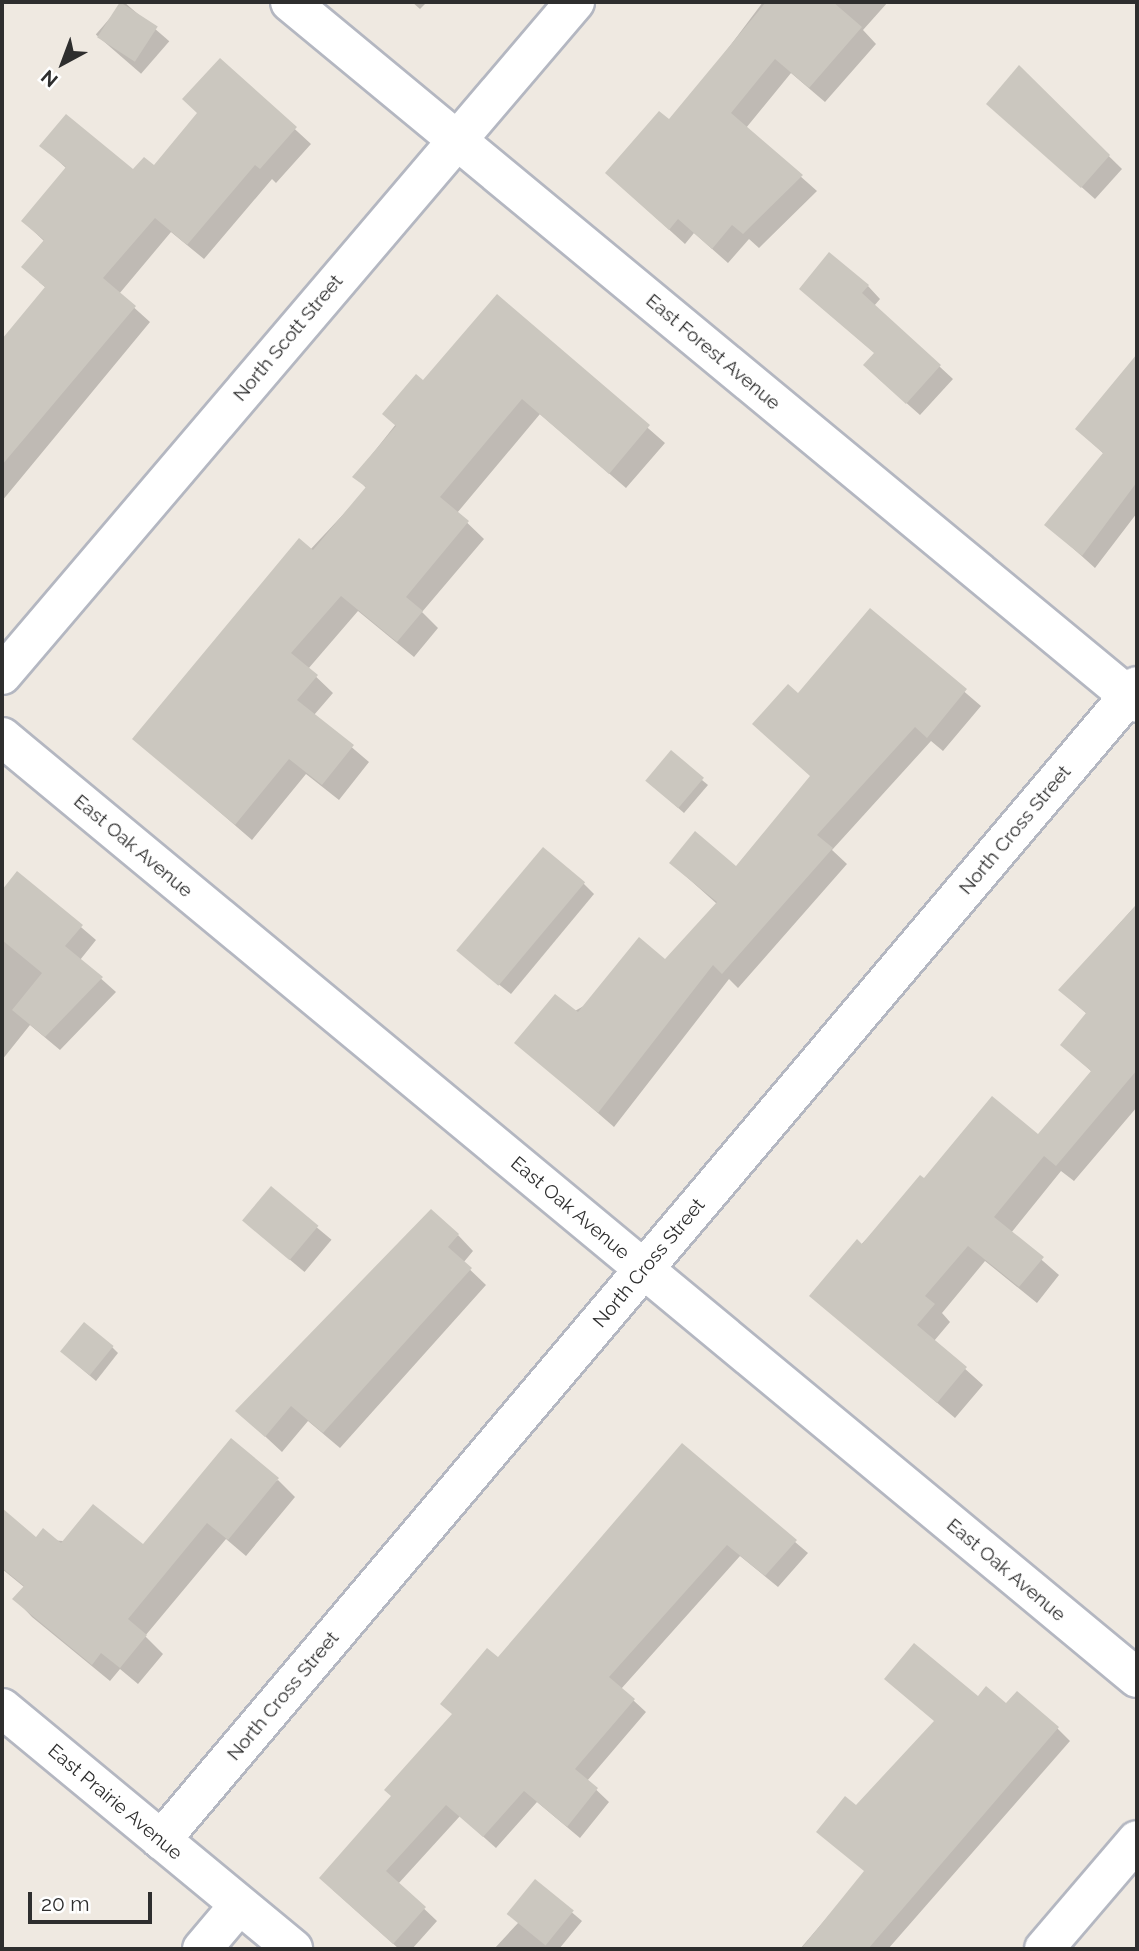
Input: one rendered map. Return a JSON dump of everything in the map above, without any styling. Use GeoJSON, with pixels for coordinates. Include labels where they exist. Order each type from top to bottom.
{"type":"FeatureCollection","features":[{"type":"Feature","properties":{"kind":"street","name":"East Forest Avenue"},"geometry":{"type":"LineString","coordinates":[[290,2],[1135,695]]}},
{"type":"Feature","properties":{"kind":"street","name":"North Scott Street"},"geometry":{"type":"LineString","coordinates":[[2,675],[575,2]]}},
{"type":"Feature","properties":{"kind":"street","name":"North Cross Street"},"geometry":{"type":"LineString","coordinates":[[161,1840],[1135,695]]}},
{"type":"Feature","properties":{"kind":"street","name":"East Oak Avenue"},"geometry":{"type":"LineString","coordinates":[[2,737],[1137,1678]]}},
{"type":"Feature","properties":{"kind":"street","name":"East Prairie Avenue"},"geometry":{"type":"LineString","coordinates":[[2,1708],[293,1949]]}},
{"type":"Feature","properties":{"kind":"street"},"geometry":{"type":"LineString","coordinates":[[1044,1949],[1137,1840]]}},
{"type":"Feature","properties":{"kind":"street"},"geometry":{"type":"LineString","coordinates":[[202,1949],[239,1905]]}},
{"type":"Feature","properties":{"kind":"building"},"geometry":{"type":"Polygon","coordinates":[[[120,2],[158,27],[135,62],[97,37],[120,2]]]}},
{"type":"Feature","properties":{"kind":"building"},"geometry":{"type":"Polygon","coordinates":[[[766,2],[833,2],[862,27],[809,88],[775,59],[731,113],[803,175],[743,234],[732,225],[712,249],[678,219],[669,230],[605,173],[659,111],[669,119],[766,2]]]}},
{"type":"Feature","properties":{"kind":"building"},"geometry":{"type":"Polygon","coordinates":[[[220,58],[297,127],[260,169],[255,165],[187,245],[155,218],[103,278],[136,306],[2,465],[2,339],[45,287],[21,267],[44,240],[21,221],[66,167],[39,146],[66,114],[133,169],[144,157],[154,165],[197,113],[182,99],[220,58]]]}},
{"type":"Feature","properties":{"kind":"building"},"geometry":{"type":"Polygon","coordinates":[[[1019,65],[1110,155],[1081,188],[986,104],[1019,65]]]}},
{"type":"Feature","properties":{"kind":"building"},"geometry":{"type":"Polygon","coordinates":[[[829,252],[869,285],[862,293],[941,365],[906,404],[863,365],[874,353],[799,289],[829,252]]]}},
{"type":"Feature","properties":{"kind":"building"},"geometry":{"type":"Polygon","coordinates":[[[497,294],[650,425],[609,474],[522,399],[440,497],[469,521],[406,597],[423,611],[397,642],[341,596],[291,653],[318,675],[297,700],[354,745],[322,785],[289,759],[235,825],[132,739],[299,538],[313,550],[366,487],[352,477],[396,426],[382,414],[416,374],[423,380],[497,294]]]}},
{"type":"Feature","properties":{"kind":"building"},"geometry":{"type":"Polygon","coordinates":[[[1137,354],[1137,482],[1082,556],[1044,525],[1103,453],[1075,429],[1137,354]]]}},
{"type":"Feature","properties":{"kind":"building"},"geometry":{"type":"Polygon","coordinates":[[[870,608],[967,689],[927,738],[915,727],[817,835],[833,848],[722,974],[713,965],[598,1113],[514,1043],[555,994],[578,1012],[639,937],[665,959],[717,902],[669,863],[695,831],[736,866],[810,776],[752,724],[788,684],[798,693],[870,608]]]}},
{"type":"Feature","properties":{"kind":"building"},"geometry":{"type":"Polygon","coordinates":[[[671,750],[704,778],[678,808],[645,781],[671,750]]]}},
{"type":"Feature","properties":{"kind":"building"},"geometry":{"type":"Polygon","coordinates":[[[543,847],[585,882],[498,986],[456,950],[543,847]]]}},
{"type":"Feature","properties":{"kind":"building"},"geometry":{"type":"Polygon","coordinates":[[[17,871],[83,925],[65,946],[103,977],[45,1037],[12,1010],[42,973],[2,940],[2,890],[17,871]]]}},
{"type":"Feature","properties":{"kind":"building"},"geometry":{"type":"Polygon","coordinates":[[[1137,904],[1137,1070],[1056,1166],[1044,1156],[994,1217],[1044,1257],[1019,1287],[968,1246],[925,1296],[935,1304],[917,1325],[967,1367],[937,1403],[809,1296],[857,1239],[862,1244],[920,1175],[924,1178],[992,1096],[1038,1134],[1091,1071],[1060,1045],[1086,1013],[1058,990],[1137,904]]]}},
{"type":"Feature","properties":{"kind":"building"},"geometry":{"type":"Polygon","coordinates":[[[271,1186],[318,1226],[290,1260],[242,1220],[271,1186]]]}},
{"type":"Feature","properties":{"kind":"building"},"geometry":{"type":"Polygon","coordinates":[[[431,1209],[459,1234],[448,1247],[472,1268],[323,1433],[291,1406],[265,1437],[235,1411],[431,1209]]]}},
{"type":"Feature","properties":{"kind":"building"},"geometry":{"type":"Polygon","coordinates":[[[84,1322],[114,1346],[90,1375],[60,1352],[84,1322]]]}},
{"type":"Feature","properties":{"kind":"building"},"geometry":{"type":"Polygon","coordinates":[[[231,1438],[279,1478],[228,1540],[207,1523],[128,1619],[147,1635],[120,1668],[101,1653],[92,1665],[12,1599],[24,1586],[2,1568],[2,1508],[36,1537],[43,1528],[61,1543],[93,1504],[143,1544],[231,1438]]]}},
{"type":"Feature","properties":{"kind":"building"},"geometry":{"type":"Polygon","coordinates":[[[682,1443],[797,1540],[765,1576],[727,1545],[609,1677],[635,1699],[575,1769],[598,1788],[567,1827],[524,1791],[483,1837],[446,1805],[386,1871],[426,1907],[393,1944],[319,1878],[391,1796],[384,1790],[452,1714],[440,1704],[487,1648],[498,1657],[682,1443]]]}},
{"type":"Feature","properties":{"kind":"building"},"geometry":{"type":"Polygon","coordinates":[[[914,1643],[978,1696],[986,1686],[1006,1703],[1017,1691],[1059,1727],[868,1949],[801,1949],[864,1871],[816,1832],[845,1796],[856,1805],[934,1721],[884,1679],[914,1643]]]}},
{"type":"Feature","properties":{"kind":"building"},"geometry":{"type":"Polygon","coordinates":[[[535,1879],[574,1910],[546,1945],[507,1914],[535,1879]]]}}]}
